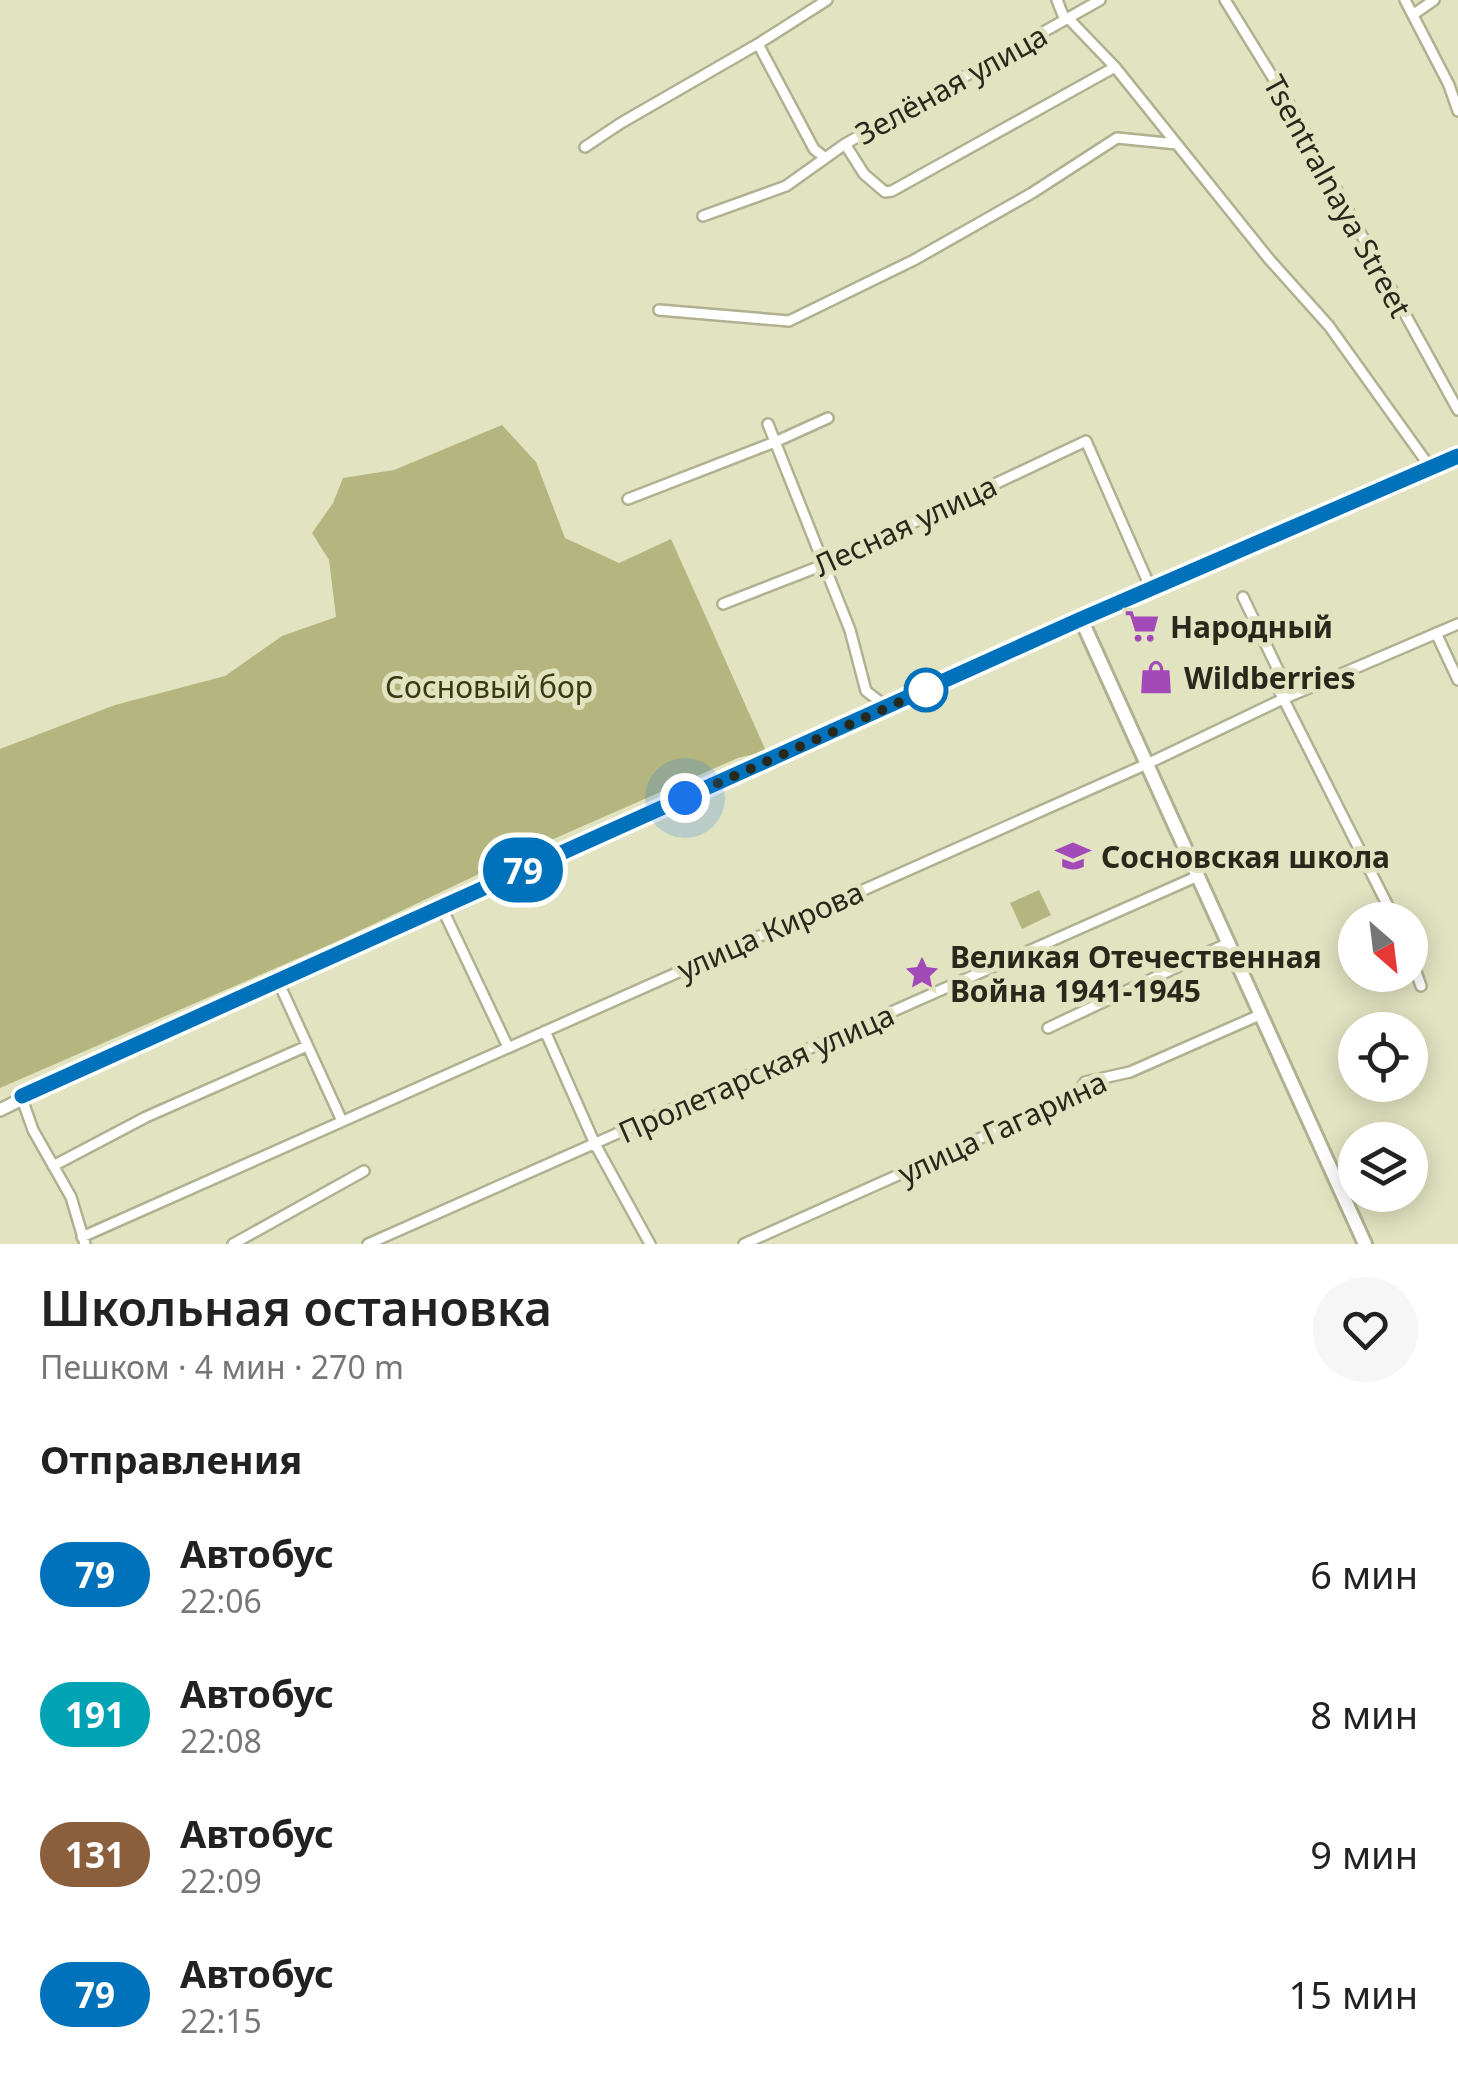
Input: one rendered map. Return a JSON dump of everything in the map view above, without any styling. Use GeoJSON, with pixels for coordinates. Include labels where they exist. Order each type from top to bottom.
{"type":"FeatureCollection","features":[{"type":"Feature","properties":{"kind":"main road"},"geometry":{"type":"LineString","coordinates":[[1364,1244],[1081,619],[1458,456]]}},
{"type":"Feature","properties":{"kind":"street"},"geometry":{"type":"LineString","coordinates":[[584,148],[827,0]]}},
{"type":"Feature","properties":{"kind":"street"},"geometry":{"type":"LineString","coordinates":[[1057,0],[1067,19],[1115,66],[1329,326],[1430,467]]}},
{"type":"Feature","properties":{"kind":"street","name":"Зелёная улица"},"geometry":{"type":"LineString","coordinates":[[703,216],[786,186],[845,144],[1100,0]]}},
{"type":"Feature","properties":{"kind":"street","name":"Tsentralnaya Street"},"geometry":{"type":"LineString","coordinates":[[1225,0],[1288,102],[1458,410]]}},
{"type":"Feature","properties":{"kind":"street"},"geometry":{"type":"LineString","coordinates":[[1405,0],[1450,85],[1458,111]]}},
{"type":"Feature","properties":{"kind":"street"},"geometry":{"type":"LineString","coordinates":[[1414,14],[1434,0]]}},
{"type":"Feature","properties":{"kind":"street"},"geometry":{"type":"LineString","coordinates":[[758,44],[814,148],[824,157]]}},
{"type":"Feature","properties":{"kind":"street"},"geometry":{"type":"LineString","coordinates":[[845,144],[875,185],[885,192],[892,191],[1115,66]]}},
{"type":"Feature","properties":{"kind":"street"},"geometry":{"type":"LineString","coordinates":[[660,310],[789,321],[931,250],[1118,138],[1178,144]]}},
{"type":"Feature","properties":{"kind":"street"},"geometry":{"type":"LineString","coordinates":[[628,499],[828,418]]}},
{"type":"Feature","properties":{"kind":"street"},"geometry":{"type":"LineString","coordinates":[[768,424],[850,630],[866,691],[887,707]]}},
{"type":"Feature","properties":{"kind":"street","name":"Лесная улица"},"geometry":{"type":"LineString","coordinates":[[723,604],[823,564],[1086,441],[1151,589]]}},
{"type":"Feature","properties":{"kind":"street"},"geometry":{"type":"LineString","coordinates":[[1243,597],[1280,676],[1278,690],[1386,902]]}},
{"type":"Feature","properties":{"kind":"street"},"geometry":{"type":"LineString","coordinates":[[0,1110],[22,1096],[277,979],[1081,619]]}},
{"type":"Feature","properties":{"kind":"street","name":"улица Кирова"},"geometry":{"type":"LineString","coordinates":[[83,1240],[1283,699],[1458,624]]}},
{"type":"Feature","properties":{"kind":"street"},"geometry":{"type":"LineString","coordinates":[[1436,634],[1458,680]]}},
{"type":"Feature","properties":{"kind":"street","name":"Пролетарская улица"},"geometry":{"type":"LineString","coordinates":[[368,1244],[1198,876]]}},
{"type":"Feature","properties":{"kind":"street"},"geometry":{"type":"LineString","coordinates":[[442,908],[508,1047]]}},
{"type":"Feature","properties":{"kind":"street"},"geometry":{"type":"LineString","coordinates":[[1048,1028],[1228,943]]}},
{"type":"Feature","properties":{"kind":"street"},"geometry":{"type":"LineString","coordinates":[[277,979],[342,1122]]}},
{"type":"Feature","properties":{"kind":"street","name":"улица Гагарина"},"geometry":{"type":"LineString","coordinates":[[744,1244],[1077,1095],[1085,1082],[1130,1072],[1262,1014]]}},
{"type":"Feature","properties":{"kind":"street"},"geometry":{"type":"LineString","coordinates":[[544,1031],[595,1144],[650,1244]]}},
{"type":"Feature","properties":{"kind":"street"},"geometry":{"type":"LineString","coordinates":[[53,1166],[146,1118],[307,1046]]}},
{"type":"Feature","properties":{"kind":"street"},"geometry":{"type":"LineString","coordinates":[[22,1096],[33,1130],[71,1197],[83,1240]]}},
{"type":"Feature","properties":{"kind":"street"},"geometry":{"type":"LineString","coordinates":[[233,1244],[364,1172]]}},
{"type":"Feature","properties":{"kind":"green space","name":"Сосновый бор"},"geometry":{"type":"Polygon","coordinates":[[[502,425],[536,462],[565,538],[619,563],[671,539],[766,751],[738,758],[542,844],[338,941],[0,1088],[0,749],[115,705],[225,676],[282,636],[336,617],[329,560],[312,533],[333,503],[343,478],[394,470],[502,425]]]}},
{"type":"Feature","properties":{"kind":"green space"},"geometry":{"type":"Polygon","coordinates":[[[1039,890],[1051,915],[1022,929],[1010,903],[1039,890]]]}},
{"type":"Feature","properties":{"kind":"bus line","name":"79"},"geometry":{"type":"LineString","coordinates":[[22,1096],[1081,619],[1458,456]]}},
{"type":"Feature","properties":{"kind":"place","name":"Народный"},"geometry":{"type":"Point","coordinates":[1142,626]}},
{"type":"Feature","properties":{"kind":"place","name":"Wildberries"},"geometry":{"type":"Point","coordinates":[1156,677]}},
{"type":"Feature","properties":{"kind":"place","name":"Сосновская школа"},"geometry":{"type":"Point","coordinates":[1073,856]}},
{"type":"Feature","properties":{"kind":"place","name":"Великая Отечественная Война 1941-1945"},"geometry":{"type":"Point","coordinates":[922,973]}},
{"type":"Feature","properties":{"kind":"route"},"geometry":{"type":"LineString","coordinates":[[685,798],[938,685],[926,690]]}}]}
